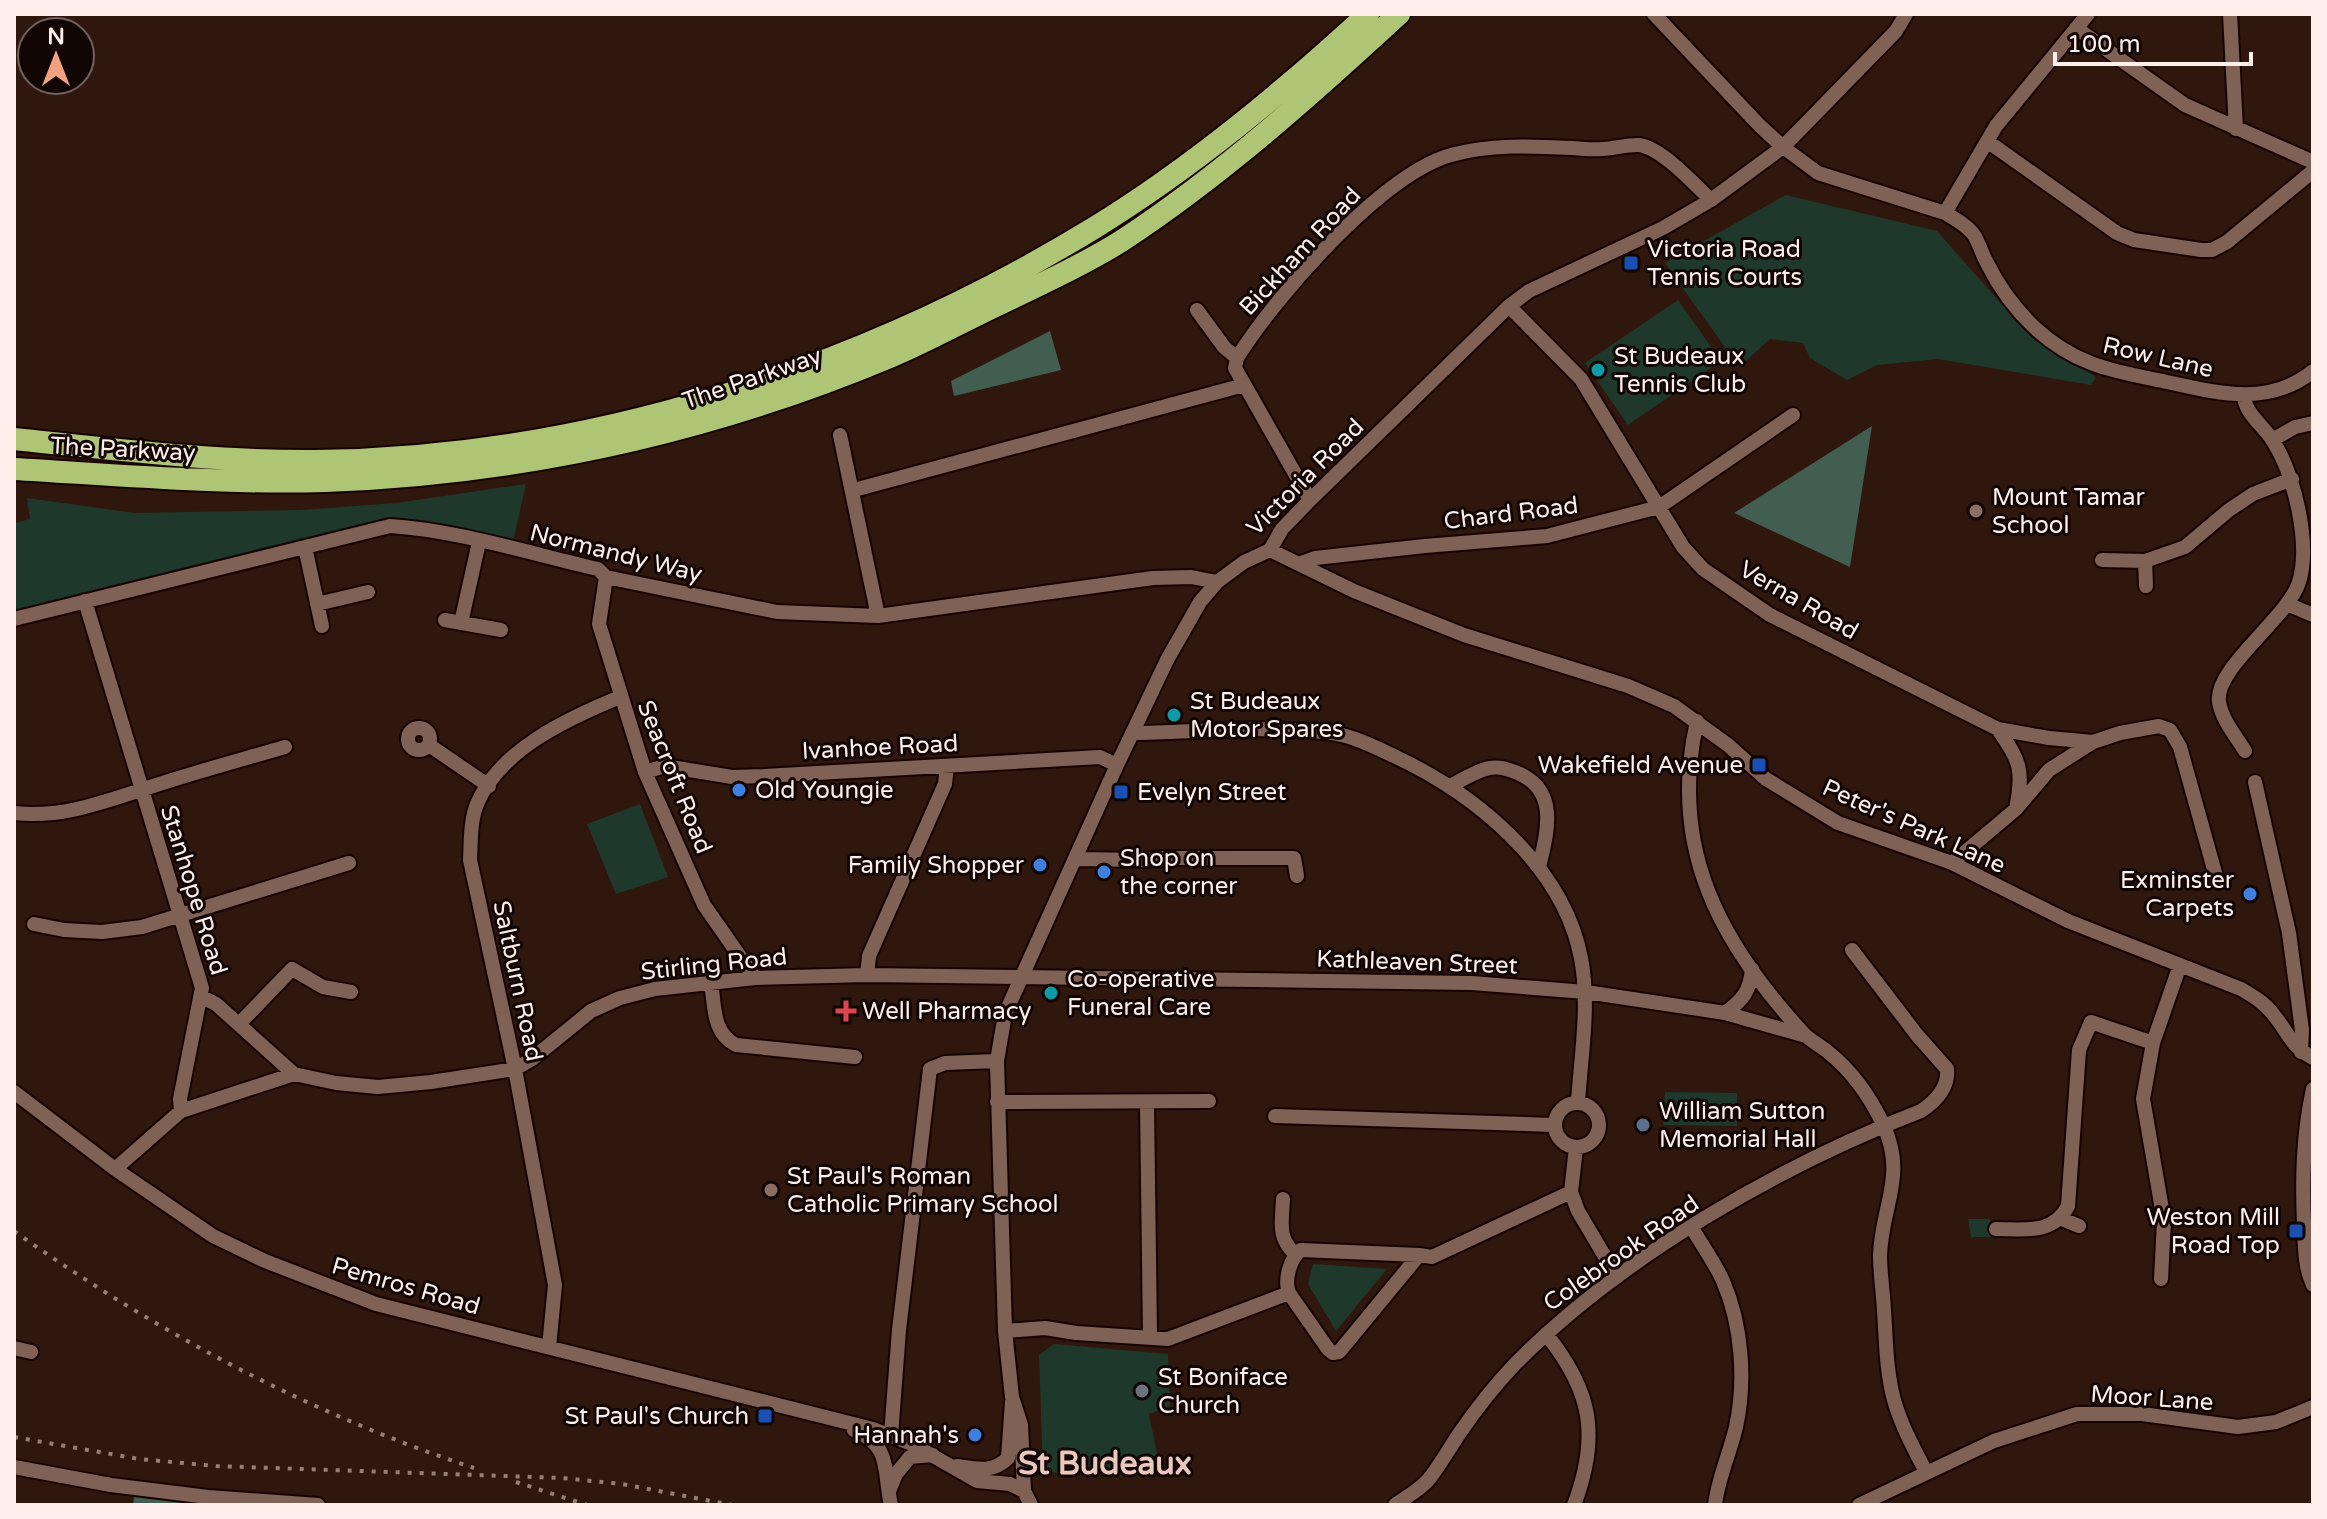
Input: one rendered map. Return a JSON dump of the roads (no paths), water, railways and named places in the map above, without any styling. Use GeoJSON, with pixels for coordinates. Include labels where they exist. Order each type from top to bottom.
{"type":"FeatureCollection","features":[{"type":"Feature","properties":{"kind":"highway","name":"The Parkway"},"geometry":{"type":"LineString","coordinates":[[14,439],[219,458],[316,461],[383,457],[536,439],[673,410],[747,387],[828,360],[903,329],[1000,281],[1094,228],[1207,151],[1368,14]]}},
{"type":"Feature","properties":{"kind":"highway","name":"The Parkway"},"geometry":{"type":"LineString","coordinates":[[14,469],[187,480],[276,482],[423,474],[560,457],[671,433],[754,407],[896,354],[1120,242],[1242,154],[1399,14]]}},
{"type":"Feature","properties":{"kind":"street","name":"Row Lane"},"geometry":{"type":"LineString","coordinates":[[1654,14],[1783,147],[1818,173],[1945,213],[1974,234],[2003,292],[2033,326],[2059,348],[2087,364],[2121,374],[2244,396],[2274,392],[2301,381],[2313,371]]}},
{"type":"Feature","properties":{"kind":"street","name":"Victoria Road"},"geometry":{"type":"LineString","coordinates":[[952,1465],[988,1470],[1008,1458],[1012,1397],[1005,1331],[997,1102],[997,1061],[1005,1014],[1132,733],[1167,660],[1200,602],[1217,582],[1244,562],[1270,550],[1282,529],[1310,500],[1509,306],[1529,291],[1663,228],[1711,200],[1783,147],[1896,31],[1906,14]]}},
{"type":"Feature","properties":{"kind":"street"},"geometry":{"type":"LineString","coordinates":[[1945,213],[1996,126],[2088,14]]}},
{"type":"Feature","properties":{"kind":"street"},"geometry":{"type":"LineString","coordinates":[[2230,14],[2236,129]]}},
{"type":"Feature","properties":{"kind":"street"},"geometry":{"type":"LineString","coordinates":[[2076,28],[2185,105],[2313,162]]}},
{"type":"Feature","properties":{"kind":"street"},"geometry":{"type":"LineString","coordinates":[[1987,141],[2117,233],[2134,240],[2201,250],[2212,250],[2227,242],[2313,171]]}},
{"type":"Feature","properties":{"kind":"street","name":"Bickham Road"},"geometry":{"type":"LineString","coordinates":[[1310,500],[1235,368],[1237,358],[1291,286],[1360,212],[1418,170],[1448,156],[1489,147],[1600,150],[1640,145],[1656,152],[1711,200]]}},
{"type":"Feature","properties":{"kind":"street","name":"Verna Road"},"geometry":{"type":"LineString","coordinates":[[1509,306],[1581,379],[1683,547],[1703,569],[1770,615],[1998,729],[2093,742]]}},
{"type":"Feature","properties":{"kind":"street","name":"Bickham Road"},"geometry":{"type":"LineString","coordinates":[[1197,310],[1224,347],[1237,358]]}},
{"type":"Feature","properties":{"kind":"street"},"geometry":{"type":"LineString","coordinates":[[854,490],[1244,385]]}},
{"type":"Feature","properties":{"kind":"street"},"geometry":{"type":"LineString","coordinates":[[2244,396],[2244,405],[2272,440],[2292,479],[2299,505],[2301,555],[2299,582],[2287,604],[2230,672],[2221,688],[2219,701],[2224,717],[2245,751]]}},
{"type":"Feature","properties":{"kind":"street","name":"Chard Road"},"geometry":{"type":"LineString","coordinates":[[1301,563],[1315,558],[1547,536],[1659,507],[1793,415]]}},
{"type":"Feature","properties":{"kind":"street"},"geometry":{"type":"LineString","coordinates":[[2272,440],[2295,427],[2313,423]]}},
{"type":"Feature","properties":{"kind":"street"},"geometry":{"type":"LineString","coordinates":[[840,435],[854,490],[878,616]]}},
{"type":"Feature","properties":{"kind":"street"},"geometry":{"type":"LineString","coordinates":[[2102,560],[2145,561],[2185,547],[2253,494],[2292,479]]}},
{"type":"Feature","properties":{"kind":"street","name":"Normandy Way"},"geometry":{"type":"LineString","coordinates":[[14,619],[390,526],[416,528],[479,542],[598,569],[606,577],[777,612],[878,616],[1153,578],[1191,577],[1217,582]]}},
{"type":"Feature","properties":{"kind":"street"},"geometry":{"type":"LineString","coordinates":[[461,623],[479,542]]}},
{"type":"Feature","properties":{"kind":"street"},"geometry":{"type":"LineString","coordinates":[[305,547],[322,626]]}},
{"type":"Feature","properties":{"kind":"street","name":"Peter's Park Lane"},"geometry":{"type":"LineString","coordinates":[[1270,550],[1354,591],[1464,635],[1628,686],[1674,706],[1728,745],[1766,779],[1838,823],[1952,863],[2068,921],[2241,989],[2273,1014],[2290,1042],[2307,1055]]}},
{"type":"Feature","properties":{"kind":"street"},"geometry":{"type":"LineString","coordinates":[[2145,561],[2146,586]]}},
{"type":"Feature","properties":{"kind":"street","name":"Seacroft Road"},"geometry":{"type":"LineString","coordinates":[[606,577],[599,624],[645,772],[704,905],[755,978]]}},
{"type":"Feature","properties":{"kind":"street"},"geometry":{"type":"LineString","coordinates":[[317,604],[368,592]]}},
{"type":"Feature","properties":{"kind":"street","name":"Stanhope Road"},"geometry":{"type":"LineString","coordinates":[[85,601],[202,988],[180,1099],[181,1111]]}},
{"type":"Feature","properties":{"kind":"street"},"geometry":{"type":"LineString","coordinates":[[2287,604],[2313,615]]}},
{"type":"Feature","properties":{"kind":"street"},"geometry":{"type":"LineString","coordinates":[[445,620],[501,630]]}},
{"type":"Feature","properties":{"kind":"street","name":"Saltburn Road"},"geometry":{"type":"LineString","coordinates":[[549,1347],[555,1285],[515,1069],[470,860],[472,828],[477,804],[505,765],[558,724],[620,697]]}},
{"type":"Feature","properties":{"kind":"street"},"geometry":{"type":"LineString","coordinates":[[1697,721],[1689,755],[1688,817],[1711,903],[1732,941],[1806,1036],[1829,1052],[1853,1077],[1883,1126],[1893,1151],[1895,1176],[1880,1255],[1888,1366],[1901,1421],[1926,1472]]}},
{"type":"Feature","properties":{"kind":"street"},"geometry":{"type":"LineString","coordinates":[[1952,863],[2016,809],[2049,770],[2093,742],[2147,726],[2159,726],[2170,730],[2175,736],[2184,758],[2217,880]]}},
{"type":"Feature","properties":{"kind":"street"},"geometry":{"type":"LineString","coordinates":[[1998,729],[2017,758],[2021,783],[2016,809]]}},
{"type":"Feature","properties":{"kind":"street"},"geometry":{"type":"LineString","coordinates":[[1132,733],[1281,730],[1335,734],[1398,758],[1450,786],[1496,824],[1539,867],[1575,933],[1586,992],[1578,1102]]}},
{"type":"Feature","properties":{"kind":"street"},"geometry":{"type":"LineString","coordinates":[[429,745],[489,786]]}},
{"type":"Feature","properties":{"kind":"street"},"geometry":{"type":"LineString","coordinates":[[14,813],[63,814],[285,747]]}},
{"type":"Feature","properties":{"kind":"street","name":"Ivanhoe Road"},"geometry":{"type":"LineString","coordinates":[[645,772],[665,766],[732,777],[1100,757],[1117,765]]}},
{"type":"Feature","properties":{"kind":"street"},"geometry":{"type":"LineString","coordinates":[[867,975],[869,956],[945,784],[947,766]]}},
{"type":"Feature","properties":{"kind":"street"},"geometry":{"type":"LineString","coordinates":[[1450,786],[1489,768],[1506,769],[1523,775],[1538,787],[1547,804],[1549,821],[1539,867]]}},
{"type":"Feature","properties":{"kind":"street"},"geometry":{"type":"LineString","coordinates":[[2255,782],[2289,933],[2307,1055]]}},
{"type":"Feature","properties":{"kind":"street"},"geometry":{"type":"LineString","coordinates":[[1075,859],[1294,858],[1297,876]]}},
{"type":"Feature","properties":{"kind":"street"},"geometry":{"type":"LineString","coordinates":[[34,924],[64,930],[102,932],[142,927],[349,863]]}},
{"type":"Feature","properties":{"kind":"street","name":"Colebrook Road"},"geometry":{"type":"LineString","coordinates":[[1395,1505],[1427,1481],[1482,1403],[1513,1366],[1546,1334],[1617,1277],[1792,1169],[1935,1102],[1948,1076],[1947,1069],[1852,950]]}},
{"type":"Feature","properties":{"kind":"street"},"geometry":{"type":"LineString","coordinates":[[2161,1279],[2164,1221],[2143,1099],[2153,1043],[2180,965]]}},
{"type":"Feature","properties":{"kind":"street"},"geometry":{"type":"LineString","coordinates":[[239,1024],[292,969],[323,987],[351,992]]}},
{"type":"Feature","properties":{"kind":"street"},"geometry":{"type":"LineString","coordinates":[[1725,1013],[1740,1002],[1750,987],[1752,969]]}},
{"type":"Feature","properties":{"kind":"street","name":"Stirling Road"},"geometry":{"type":"LineString","coordinates":[[294,1074],[336,1083],[378,1087],[515,1069],[591,1011],[620,998],[655,989],[755,978],[867,975],[1021,979]]}},
{"type":"Feature","properties":{"kind":"street","name":"Kathleaven Street"},"geometry":{"type":"LineString","coordinates":[[1021,979],[1098,977],[1472,983],[1586,992],[1725,1013],[1806,1036]]}},
{"type":"Feature","properties":{"kind":"street"},"geometry":{"type":"LineString","coordinates":[[711,983],[718,1025],[724,1039],[736,1045],[849,1052]]}},
{"type":"Feature","properties":{"kind":"street"},"geometry":{"type":"LineString","coordinates":[[115,1169],[181,1111],[294,1074],[216,1004],[202,997]]}},
{"type":"Feature","properties":{"kind":"street"},"geometry":{"type":"LineString","coordinates":[[1996,1229],[2056,1224],[2068,1206],[2079,1050],[2091,1022],[2153,1043]]}},
{"type":"Feature","properties":{"kind":"street"},"geometry":{"type":"LineString","coordinates":[[891,1435],[899,1330],[930,1069],[945,1063],[997,1061]]}},
{"type":"Feature","properties":{"kind":"street"},"geometry":{"type":"LineString","coordinates":[[2313,1089],[2302,1168],[2305,1253],[2313,1285]]}},
{"type":"Feature","properties":{"kind":"street","name":"Pemros Road"},"geometry":{"type":"LineString","coordinates":[[14,1092],[115,1169],[213,1236],[265,1261],[376,1304],[891,1435],[977,1481],[1010,1484],[1028,1498]]}},
{"type":"Feature","properties":{"kind":"street"},"geometry":{"type":"LineString","coordinates":[[997,1102],[1209,1101]]}},
{"type":"Feature","properties":{"kind":"street"},"geometry":{"type":"LineString","coordinates":[[1578,1102],[1586,1104],[1597,1114],[1599,1130],[1591,1143],[1576,1148],[1563,1143],[1554,1125],[1564,1106],[1578,1102]]}},
{"type":"Feature","properties":{"kind":"street"},"geometry":{"type":"LineString","coordinates":[[1147,1103],[1150,1336]]}},
{"type":"Feature","properties":{"kind":"street"},"geometry":{"type":"LineString","coordinates":[[1275,1116],[1554,1125]]}},
{"type":"Feature","properties":{"kind":"street"},"geometry":{"type":"LineString","coordinates":[[1576,1148],[1571,1192],[1578,1211],[1617,1277]]}},
{"type":"Feature","properties":{"kind":"street"},"geometry":{"type":"LineString","coordinates":[[1419,1255],[1339,1352],[1333,1353],[1328,1349],[1286,1284],[1295,1254],[1301,1250],[1419,1255],[1432,1257],[1571,1192]]}},
{"type":"Feature","properties":{"kind":"street"},"geometry":{"type":"LineString","coordinates":[[1283,1199],[1281,1231],[1284,1243],[1295,1254]]}},
{"type":"Feature","properties":{"kind":"street"},"geometry":{"type":"LineString","coordinates":[[2062,1219],[2079,1226]]}},
{"type":"Feature","properties":{"kind":"street"},"geometry":{"type":"LineString","coordinates":[[1692,1228],[1723,1281],[1738,1335],[1740,1400],[1715,1505]]}},
{"type":"Feature","properties":{"kind":"street"},"geometry":{"type":"LineString","coordinates":[[1005,1331],[1045,1328],[1168,1339],[1289,1293]]}},
{"type":"Feature","properties":{"kind":"street"},"geometry":{"type":"LineString","coordinates":[[1546,1334],[1578,1381],[1587,1408],[1588,1462],[1574,1505]]}},
{"type":"Feature","properties":{"kind":"street"},"geometry":{"type":"LineString","coordinates":[[14,1348],[31,1352]]}},
{"type":"Feature","properties":{"kind":"street","name":"Victoria Road"},"geometry":{"type":"LineString","coordinates":[[1012,1397],[1021,1425],[1028,1498]]}},
{"type":"Feature","properties":{"kind":"street","name":"Moor Lane"},"geometry":{"type":"LineString","coordinates":[[1859,1505],[1994,1441],[2077,1414],[2142,1414],[2238,1427],[2276,1422],[2313,1407]]}},
{"type":"Feature","properties":{"kind":"street","name":"Pemros Road"},"geometry":{"type":"LineString","coordinates":[[831,1420],[865,1435],[881,1449],[890,1500]]}},
{"type":"Feature","properties":{"kind":"street","name":"Pemros Road"},"geometry":{"type":"LineString","coordinates":[[890,1500],[891,1484],[902,1464],[910,1457],[933,1455]]}},
{"type":"Feature","properties":{"kind":"street"},"geometry":{"type":"LineString","coordinates":[[14,1467],[194,1496],[318,1505]]}},
{"type":"Feature","properties":{"kind":"railway"},"geometry":{"type":"LineString","coordinates":[[14,1231],[122,1303],[235,1367],[352,1422],[474,1468]]}},
{"type":"Feature","properties":{"kind":"railway"},"geometry":{"type":"LineString","coordinates":[[14,1437],[139,1459],[216,1466],[562,1478],[622,1484],[732,1505]]}},
{"type":"Feature","properties":{"kind":"railway"},"geometry":{"type":"LineString","coordinates":[[516,1482],[587,1505]]}},
{"type":"Feature","properties":{"kind":"place","name":"Victoria Road Tennis Courts"},"geometry":{"type":"Point","coordinates":[1631,263]}},
{"type":"Feature","properties":{"kind":"place","name":"St Budeaux Tennis Club"},"geometry":{"type":"Point","coordinates":[1598,370]}},
{"type":"Feature","properties":{"kind":"place","name":"Mount Tamar School"},"geometry":{"type":"Point","coordinates":[1976,511]}},
{"type":"Feature","properties":{"kind":"place","name":"St Budeaux Motor Spares"},"geometry":{"type":"Point","coordinates":[1174,715]}},
{"type":"Feature","properties":{"kind":"place","name":"Wakefield Avenue"},"geometry":{"type":"Point","coordinates":[1759,765]}},
{"type":"Feature","properties":{"kind":"place","name":"Old Youngie"},"geometry":{"type":"Point","coordinates":[739,790]}},
{"type":"Feature","properties":{"kind":"place","name":"Evelyn Street"},"geometry":{"type":"Point","coordinates":[1121,792]}},
{"type":"Feature","properties":{"kind":"place","name":"Family Shopper"},"geometry":{"type":"Point","coordinates":[1040,865]}},
{"type":"Feature","properties":{"kind":"place","name":"Shop on the corner"},"geometry":{"type":"Point","coordinates":[1104,872]}},
{"type":"Feature","properties":{"kind":"place","name":"Exminster Carpets"},"geometry":{"type":"Point","coordinates":[2250,894]}},
{"type":"Feature","properties":{"kind":"place","name":"Co-operative Funeral Care"},"geometry":{"type":"Point","coordinates":[1051,993]}},
{"type":"Feature","properties":{"kind":"place","name":"Well Pharmacy"},"geometry":{"type":"Point","coordinates":[846,1011]}},
{"type":"Feature","properties":{"kind":"place","name":"William Sutton Memorial Hall"},"geometry":{"type":"Point","coordinates":[1643,1125]}},
{"type":"Feature","properties":{"kind":"place","name":"St Paul's Roman Catholic Primary School"},"geometry":{"type":"Point","coordinates":[771,1190]}},
{"type":"Feature","properties":{"kind":"place","name":"Weston Mill Road Top"},"geometry":{"type":"Point","coordinates":[2296,1231]}},
{"type":"Feature","properties":{"kind":"place","name":"St Boniface Church"},"geometry":{"type":"Point","coordinates":[1142,1391]}},
{"type":"Feature","properties":{"kind":"place","name":"St Paul's Church"},"geometry":{"type":"Point","coordinates":[765,1416]}},
{"type":"Feature","properties":{"kind":"place","name":"Hannah's"},"geometry":{"type":"Point","coordinates":[975,1435]}},
{"type":"Feature","properties":{"kind":"district","name":"St Budeaux"},"geometry":{"type":"Point","coordinates":[1105,1463]}}]}
